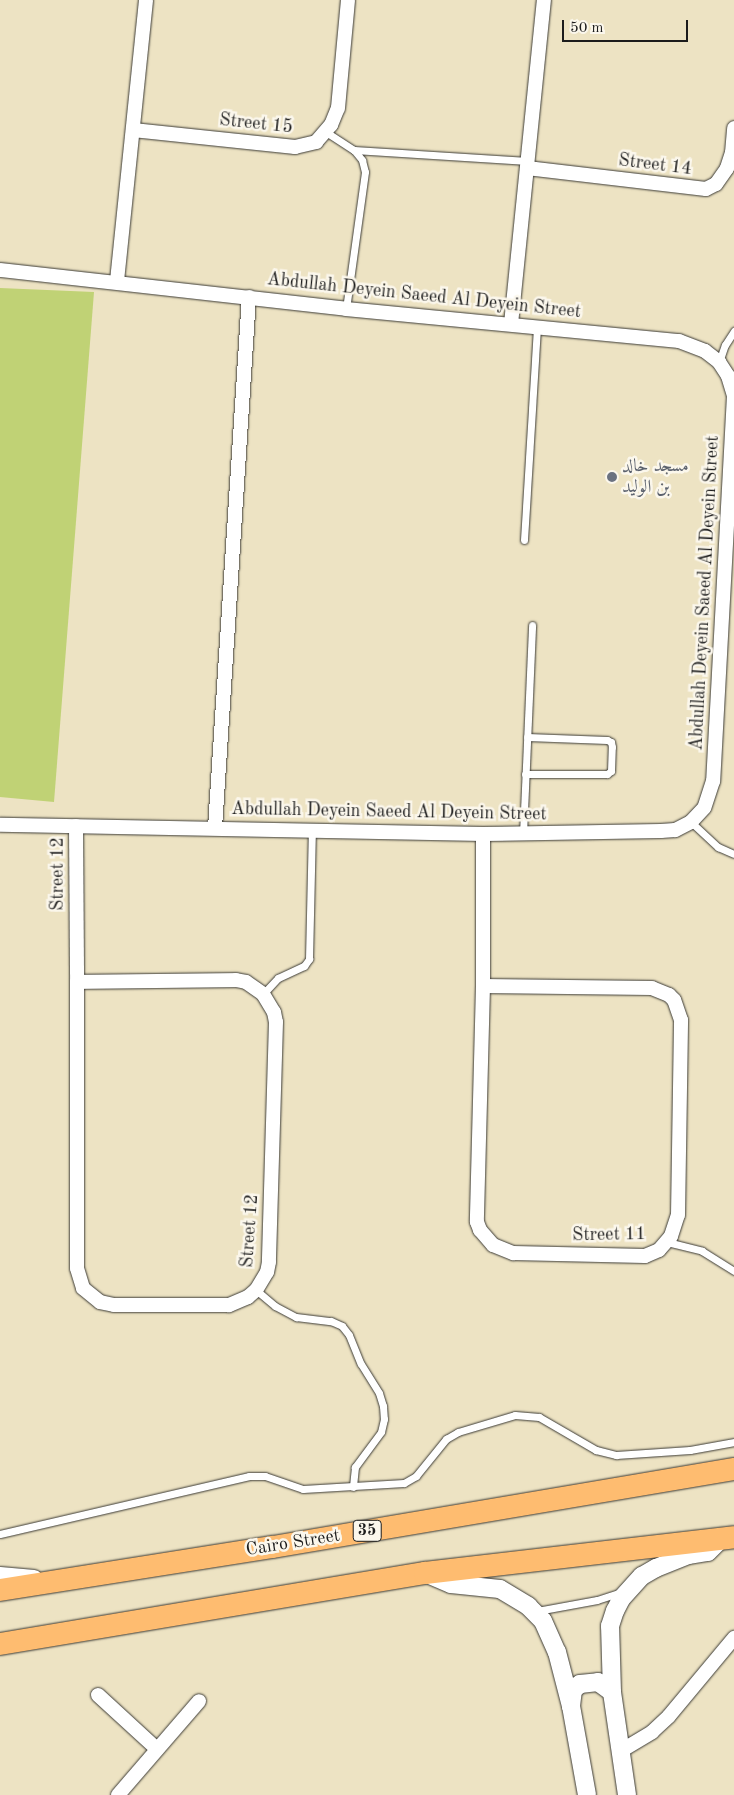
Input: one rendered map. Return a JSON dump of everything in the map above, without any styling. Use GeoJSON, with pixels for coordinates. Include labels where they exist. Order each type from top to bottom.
{"type":"FeatureCollection","features":[{"type":"Feature","properties":{"kind":"main road","name":"Cairo Street"},"geometry":{"type":"LineString","coordinates":[[0,1590],[273,1547],[734,1469]]}},
{"type":"Feature","properties":{"kind":"main road"},"geometry":{"type":"LineString","coordinates":[[0,1644],[425,1573],[729,1537]]}},
{"type":"Feature","properties":{"kind":"street"},"geometry":{"type":"LineString","coordinates":[[117,282],[146,0]]}},
{"type":"Feature","properties":{"kind":"street","name":"Street 15"},"geometry":{"type":"LineString","coordinates":[[133,130],[294,147],[311,145],[326,132],[338,108],[348,0]]}},
{"type":"Feature","properties":{"kind":"street"},"geometry":{"type":"LineString","coordinates":[[511,324],[544,0]]}},
{"type":"Feature","properties":{"kind":"street","name":"Street 14"},"geometry":{"type":"LineString","coordinates":[[528,165],[706,189],[716,184],[727,168],[732,152],[734,128]]}},
{"type":"Feature","properties":{"kind":"street","name":"Abdullah Deyein Saeed Al Deyein Street"},"geometry":{"type":"LineString","coordinates":[[0,270],[346,309],[679,341],[705,351],[719,362],[728,376],[734,396],[728,604],[713,781],[704,808],[691,822],[675,830],[661,832],[523,834],[0,825]]}},
{"type":"Feature","properties":{"kind":"street","name":"Abdullah Deyein Saeed Al Deyein Street"},"geometry":{"type":"LineString","coordinates":[[215,828],[249,297]]}},
{"type":"Feature","properties":{"kind":"street","name":"Street 12"},"geometry":{"type":"LineString","coordinates":[[76,826],[77,1268],[83,1288],[93,1299],[114,1305],[229,1305],[244,1300],[263,1282],[270,1262],[276,1022],[272,1007],[264,994]]}},
{"type":"Feature","properties":{"kind":"street","name":"Street 11"},"geometry":{"type":"LineString","coordinates":[[483,834],[483,986],[477,1222],[484,1236],[497,1248],[512,1253],[646,1256],[659,1250],[667,1242],[675,1229],[678,1215],[681,1026],[680,1013],[674,1000],[669,995],[652,988],[483,986]]}},
{"type":"Feature","properties":{"kind":"street"},"geometry":{"type":"LineString","coordinates":[[77,982],[236,980],[246,982],[264,994]]}},
{"type":"Feature","properties":{"kind":"street"},"geometry":{"type":"LineString","coordinates":[[626,1795],[612,1692],[610,1626],[620,1600],[642,1576],[688,1555],[708,1552],[729,1537]]}},
{"type":"Feature","properties":{"kind":"street"},"geometry":{"type":"LineString","coordinates":[[425,1573],[451,1584],[500,1589],[528,1606],[543,1621],[554,1644],[572,1706],[586,1795]]}},
{"type":"Feature","properties":{"kind":"street"},"geometry":{"type":"LineString","coordinates":[[0,1576],[55,1580]]}},
{"type":"Feature","properties":{"kind":"street"},"geometry":{"type":"LineString","coordinates":[[620,1752],[652,1732],[669,1716],[734,1638]]}},
{"type":"Feature","properties":{"kind":"street"},"geometry":{"type":"LineString","coordinates":[[572,1706],[573,1690],[580,1684],[598,1682],[612,1692]]}},
{"type":"Feature","properties":{"kind":"street"},"geometry":{"type":"LineString","coordinates":[[98,1695],[157,1750]]}},
{"type":"Feature","properties":{"kind":"street"},"geometry":{"type":"LineString","coordinates":[[118,1795],[199,1701]]}},
{"type":"Feature","properties":{"kind":"lane"},"geometry":{"type":"LineString","coordinates":[[326,132],[354,150],[362,160],[365,172],[346,309]]}},
{"type":"Feature","properties":{"kind":"lane"},"geometry":{"type":"LineString","coordinates":[[354,150],[528,165]]}},
{"type":"Feature","properties":{"kind":"lane"},"geometry":{"type":"LineString","coordinates":[[524,540],[536,326]]}},
{"type":"Feature","properties":{"kind":"lane"},"geometry":{"type":"LineString","coordinates":[[719,362],[724,345],[734,331]]}},
{"type":"Feature","properties":{"kind":"lane"},"geometry":{"type":"LineString","coordinates":[[523,834],[532,625]]}},
{"type":"Feature","properties":{"kind":"lane"},"geometry":{"type":"LineString","coordinates":[[526,774],[608,774],[611,771],[612,747],[611,742],[607,740],[527,736]]}},
{"type":"Feature","properties":{"kind":"lane"},"geometry":{"type":"LineString","coordinates":[[691,822],[718,847],[734,854]]}},
{"type":"Feature","properties":{"kind":"lane"},"geometry":{"type":"LineString","coordinates":[[264,994],[278,978],[304,966],[309,959],[312,830]]}},
{"type":"Feature","properties":{"kind":"lane"},"geometry":{"type":"LineString","coordinates":[[667,1242],[702,1251],[734,1271]]}},
{"type":"Feature","properties":{"kind":"lane"},"geometry":{"type":"LineString","coordinates":[[256,1290],[275,1306],[296,1317],[331,1321],[342,1326],[348,1335],[360,1364],[379,1393],[384,1419],[381,1432],[356,1468],[353,1487]]}},
{"type":"Feature","properties":{"kind":"lane"},"geometry":{"type":"LineString","coordinates":[[0,1534],[249,1476],[265,1476],[302,1489],[404,1483],[416,1476],[439,1445],[454,1434],[515,1415],[539,1417],[596,1450],[611,1454],[682,1451],[734,1442]]}},
{"type":"Feature","properties":{"kind":"lane"},"geometry":{"type":"LineString","coordinates":[[528,1606],[539,1612],[596,1600],[631,1588]]}},
{"type":"Feature","properties":{"kind":"green space"},"geometry":{"type":"Polygon","coordinates":[[[0,288],[94,292],[54,802],[0,797],[0,288]]]}},
{"type":"Feature","properties":{"kind":"place","name":"مسجد خالد بن الوليد"},"geometry":{"type":"Point","coordinates":[612,477]}}]}
